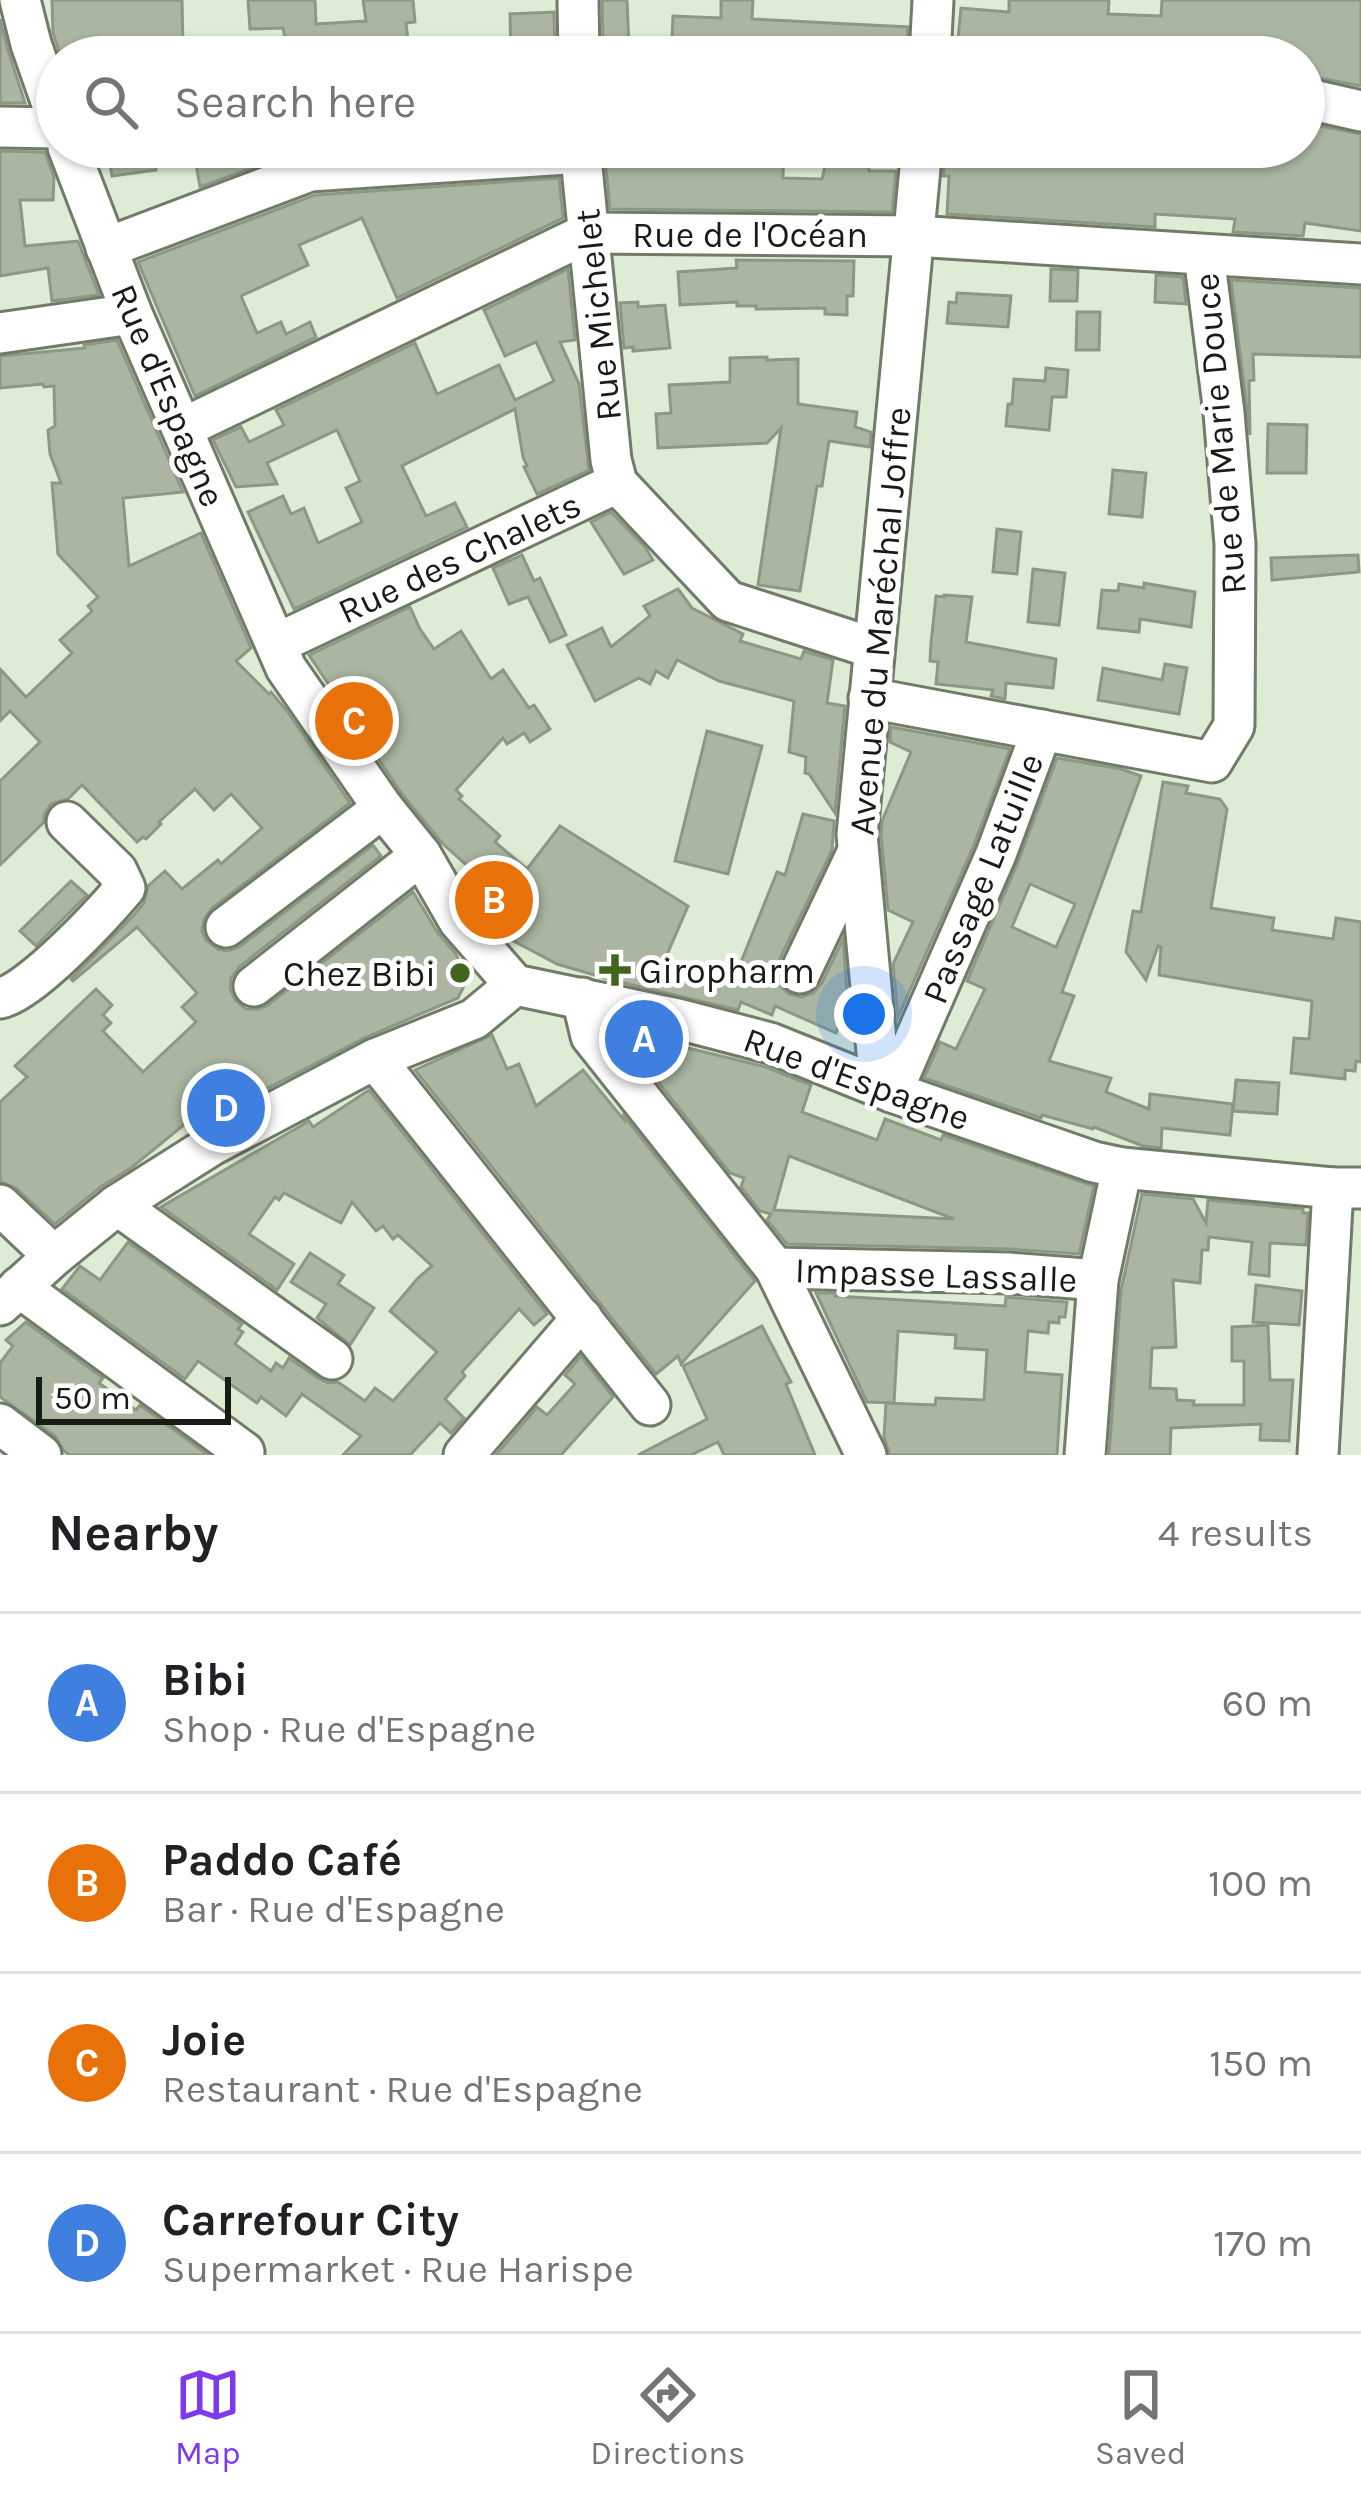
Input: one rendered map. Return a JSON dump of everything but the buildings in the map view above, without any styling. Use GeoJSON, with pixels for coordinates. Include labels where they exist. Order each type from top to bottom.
{"type":"FeatureCollection","features":[{"type":"Feature","properties":{"kind":"street"},"geometry":{"type":"LineString","coordinates":[[20,0],[36,58]]}},
{"type":"Feature","properties":{"kind":"street"},"geometry":{"type":"LineString","coordinates":[[578,0],[579,36]]}},
{"type":"Feature","properties":{"kind":"street"},"geometry":{"type":"LineString","coordinates":[[931,36],[933,0]]}},
{"type":"Feature","properties":{"kind":"street"},"geometry":{"type":"LineString","coordinates":[[1325,103],[1361,111]]}},
{"type":"Feature","properties":{"kind":"street"},"geometry":{"type":"LineString","coordinates":[[0,127],[36,128]]}},
{"type":"Feature","properties":{"kind":"street","name":"Rue d'Espagne"},"geometry":{"type":"LineString","coordinates":[[76,168],[132,314],[286,668],[421,855],[459,921],[514,985],[770,1043],[892,1092],[1094,1162],[1347,1188]]}},
{"type":"Feature","properties":{"kind":"street"},"geometry":{"type":"LineString","coordinates":[[106,248],[310,171],[349,168]]}},
{"type":"Feature","properties":{"kind":"street","name":"Rue Michelet"},"geometry":{"type":"LineString","coordinates":[[582,168],[617,482]]}},
{"type":"Feature","properties":{"kind":"street","name":"Avenue du Maréchal Joffre"},"geometry":{"type":"LineString","coordinates":[[892,1092],[878,1063],[857,835],[920,168]]}},
{"type":"Feature","properties":{"kind":"street","name":"Rue de l'Océan"},"geometry":{"type":"LineString","coordinates":[[183,428],[588,233],[914,236],[1361,264]]}},
{"type":"Feature","properties":{"kind":"street","name":"Rue de Marie Douce"},"geometry":{"type":"LineString","coordinates":[[869,698],[1212,762],[1234,727],[1235,544],[1204,255]]}},
{"type":"Feature","properties":{"kind":"street"},"geometry":{"type":"LineString","coordinates":[[0,333],[132,314]]}},
{"type":"Feature","properties":{"kind":"street","name":"Rue des Chalets"},"geometry":{"type":"LineString","coordinates":[[276,644],[617,482],[728,602],[873,648]]}},
{"type":"Feature","properties":{"kind":"street","name":"Passage Latuille"},"geometry":{"type":"LineString","coordinates":[[892,1092],[996,854],[1042,730]]}},
{"type":"Feature","properties":{"kind":"street"},"geometry":{"type":"LineString","coordinates":[[226,927],[383,808]]}},
{"type":"Feature","properties":{"kind":"street"},"geometry":{"type":"LineString","coordinates":[[0,998],[11,996],[47,966],[125,888],[118,871],[67,822]]}},
{"type":"Feature","properties":{"kind":"street"},"geometry":{"type":"LineString","coordinates":[[800,973],[859,849]]}},
{"type":"Feature","properties":{"kind":"street"},"geometry":{"type":"LineString","coordinates":[[254,986],[421,855]]}},
{"type":"Feature","properties":{"kind":"street"},"geometry":{"type":"LineString","coordinates":[[244,1452],[10,1296],[117,1205],[212,1145],[374,1059],[474,1018],[514,985]]}},
{"type":"Feature","properties":{"kind":"street"},"geometry":{"type":"LineString","coordinates":[[582,998],[591,1036],[775,1268],[866,1455]]}},
{"type":"Feature","properties":{"kind":"street"},"geometry":{"type":"LineString","coordinates":[[374,1059],[650,1405]]}},
{"type":"Feature","properties":{"kind":"street"},"geometry":{"type":"LineString","coordinates":[[1085,1455],[1098,1280],[1121,1168]]}},
{"type":"Feature","properties":{"kind":"street"},"geometry":{"type":"LineString","coordinates":[[1318,1455],[1347,1188]]}},
{"type":"Feature","properties":{"kind":"street"},"geometry":{"type":"LineString","coordinates":[[0,1205],[54,1256]]}},
{"type":"Feature","properties":{"kind":"street"},"geometry":{"type":"LineString","coordinates":[[117,1205],[332,1358]]}},
{"type":"Feature","properties":{"kind":"street","name":"Impasse Lassalle"},"geometry":{"type":"LineString","coordinates":[[775,1268],[1009,1273],[1098,1280]]}},
{"type":"Feature","properties":{"kind":"street"},"geometry":{"type":"LineString","coordinates":[[464,1455],[582,1318]]}},
{"type":"Feature","properties":{"kind":"street"},"geometry":{"type":"LineString","coordinates":[[0,1424],[41,1455]]}},
{"type":"Feature","properties":{"kind":"place","name":"Joie"},"geometry":{"type":"Point","coordinates":[354,721]}},
{"type":"Feature","properties":{"kind":"place","name":"Paddo Café"},"geometry":{"type":"Point","coordinates":[494,900]}},
{"type":"Feature","properties":{"kind":"place","name":"Giropharm"},"geometry":{"type":"Point","coordinates":[615,970]}},
{"type":"Feature","properties":{"kind":"place","name":"Chez Bibi"},"geometry":{"type":"Point","coordinates":[460,973]}},
{"type":"Feature","properties":{"kind":"place","name":"Bibi"},"geometry":{"type":"Point","coordinates":[644,1039]}},
{"type":"Feature","properties":{"kind":"place","name":"Carrefour City"},"geometry":{"type":"Point","coordinates":[226,1108]}}]}
